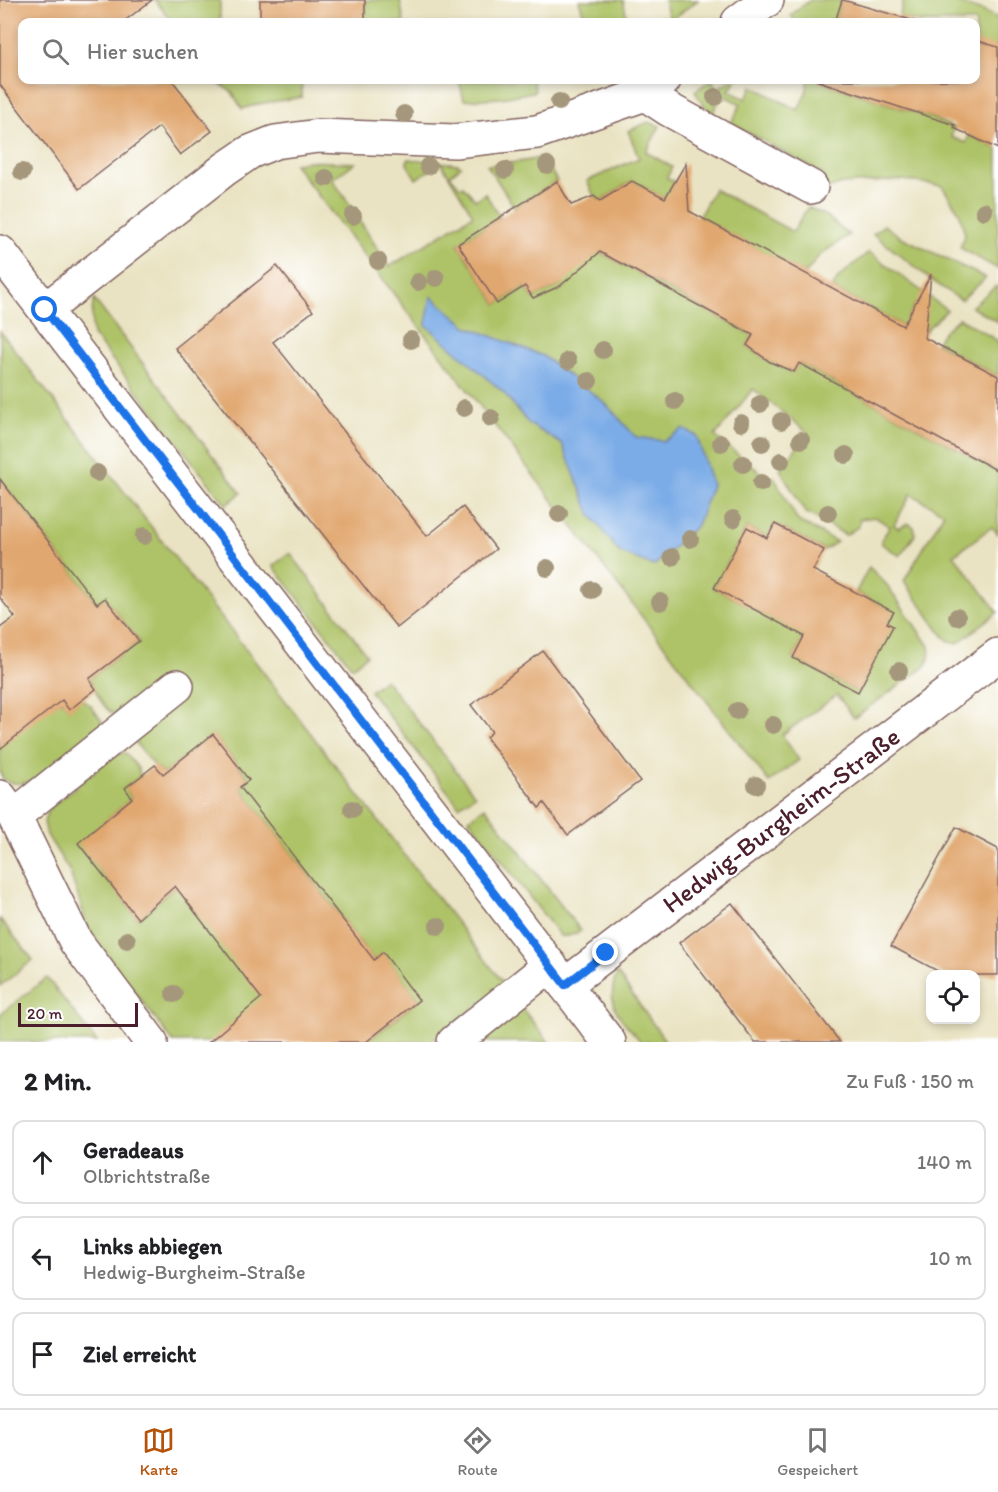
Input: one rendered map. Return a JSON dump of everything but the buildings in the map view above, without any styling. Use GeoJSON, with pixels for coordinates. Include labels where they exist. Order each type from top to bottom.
{"type":"FeatureCollection","features":[{"type":"Feature","properties":{"kind":"street"},"geometry":{"type":"LineString","coordinates":[[743,18],[767,0]]}},
{"type":"Feature","properties":{"kind":"street"},"geometry":{"type":"LineString","coordinates":[[45,310],[225,169],[250,152],[275,142],[318,136],[455,141],[537,132],[655,87],[668,109],[811,187]]}},
{"type":"Feature","properties":{"kind":"street"},"geometry":{"type":"LineString","coordinates":[[0,252],[609,1042]]}},
{"type":"Feature","properties":{"kind":"street","name":"Hedwig-Burgheim-Straße"},"geometry":{"type":"LineString","coordinates":[[454,1042],[557,975],[998,655]]}},
{"type":"Feature","properties":{"kind":"street"},"geometry":{"type":"LineString","coordinates":[[151,1042],[76,942],[7,807],[177,686]]}},
{"type":"Feature","properties":{"kind":"green space"},"geometry":{"type":"Polygon","coordinates":[[[155,0],[220,0],[220,18],[169,18],[155,0]]]}},
{"type":"Feature","properties":{"kind":"green space"},"geometry":{"type":"Polygon","coordinates":[[[365,0],[400,0],[403,18],[365,18],[365,0]]]}},
{"type":"Feature","properties":{"kind":"green space"},"geometry":{"type":"Polygon","coordinates":[[[579,0],[623,0],[627,18],[585,18],[579,0]]]}},
{"type":"Feature","properties":{"kind":"green space"},"geometry":{"type":"Polygon","coordinates":[[[664,0],[698,0],[674,18],[669,18],[664,0]]]}},
{"type":"Feature","properties":{"kind":"green space"},"geometry":{"type":"Polygon","coordinates":[[[810,0],[842,0],[836,18],[793,18],[791,15],[810,0]]]}},
{"type":"Feature","properties":{"kind":"green space"},"geometry":{"type":"Polygon","coordinates":[[[904,0],[948,0],[983,11],[998,18],[998,54],[980,46],[980,18],[899,17],[904,0]]]}},
{"type":"Feature","properties":{"kind":"green space"},"geometry":{"type":"Polygon","coordinates":[[[219,84],[302,84],[302,97],[242,109],[232,92],[219,84]]]}},
{"type":"Feature","properties":{"kind":"green space"},"geometry":{"type":"Polygon","coordinates":[[[460,84],[533,84],[535,90],[502,98],[464,100],[460,84]]]}},
{"type":"Feature","properties":{"kind":"green space"},"geometry":{"type":"Polygon","coordinates":[[[705,84],[714,84],[718,88],[724,84],[733,84],[729,91],[746,99],[752,86],[798,110],[808,84],[827,84],[929,117],[954,128],[951,137],[966,143],[969,135],[998,149],[998,269],[960,248],[965,234],[959,212],[942,186],[903,180],[842,184],[828,189],[823,174],[731,123],[741,104],[722,95],[713,113],[695,91],[705,84]]]}},
{"type":"Feature","properties":{"kind":"green space"},"geometry":{"type":"Polygon","coordinates":[[[648,122],[660,126],[646,152],[672,167],[667,178],[675,182],[666,199],[632,181],[600,201],[593,194],[587,181],[639,158],[628,131],[648,122]]]}},
{"type":"Feature","properties":{"kind":"green space"},"geometry":{"type":"Polygon","coordinates":[[[543,157],[557,181],[515,208],[487,165],[543,157]]]}},
{"type":"Feature","properties":{"kind":"green space"},"geometry":{"type":"Polygon","coordinates":[[[409,159],[458,164],[461,166],[450,175],[476,200],[485,193],[500,217],[458,244],[497,304],[525,286],[533,298],[560,286],[592,248],[753,335],[747,346],[770,362],[793,372],[799,363],[998,471],[998,534],[992,527],[954,555],[998,612],[958,643],[949,641],[943,636],[904,581],[944,513],[911,494],[894,525],[898,528],[908,523],[914,527],[915,535],[900,556],[882,544],[881,540],[890,527],[875,517],[860,519],[859,526],[846,535],[805,512],[780,469],[808,433],[753,389],[715,436],[770,480],[774,477],[798,521],[837,542],[824,550],[775,524],[767,538],[747,527],[714,588],[805,635],[793,658],[858,692],[892,626],[887,623],[893,612],[856,592],[869,567],[887,585],[929,646],[930,651],[926,666],[854,718],[837,695],[782,735],[799,760],[769,782],[294,164],[308,161],[355,163],[332,179],[389,267],[473,215],[441,163],[416,179],[407,164],[409,159]]]}},
{"type":"Feature","properties":{"kind":"green space"},"geometry":{"type":"Polygon","coordinates":[[[714,189],[793,232],[808,207],[826,216],[849,235],[820,255],[805,274],[699,217],[714,189]]]}},
{"type":"Feature","properties":{"kind":"green space"},"geometry":{"type":"Polygon","coordinates":[[[884,225],[901,237],[986,278],[961,300],[934,282],[873,234],[884,225]]]}},
{"type":"Feature","properties":{"kind":"green space"},"geometry":{"type":"Polygon","coordinates":[[[869,252],[947,310],[922,336],[915,304],[903,326],[832,288],[839,277],[869,252]]]}},
{"type":"Feature","properties":{"kind":"green space"},"geometry":{"type":"Polygon","coordinates":[[[996,286],[998,288],[998,322],[971,307],[996,286]]]}},
{"type":"Feature","properties":{"kind":"green space"},"geometry":{"type":"Polygon","coordinates":[[[94,299],[241,493],[226,505],[93,335],[94,299]]]}},
{"type":"Feature","properties":{"kind":"green space"},"geometry":{"type":"Polygon","coordinates":[[[959,318],[998,341],[998,376],[936,343],[944,331],[959,318]]]}},
{"type":"Feature","properties":{"kind":"green space"},"geometry":{"type":"Polygon","coordinates":[[[0,331],[505,985],[429,1042],[368,1041],[419,1000],[383,953],[374,960],[240,787],[249,779],[213,735],[163,774],[136,743],[137,739],[100,700],[89,679],[139,641],[105,598],[97,604],[0,479],[0,331]]]}},
{"type":"Feature","properties":{"kind":"green space"},"geometry":{"type":"Polygon","coordinates":[[[290,553],[367,655],[352,667],[273,566],[290,553]]]}},
{"type":"Feature","properties":{"kind":"green space"},"geometry":{"type":"Polygon","coordinates":[[[385,679],[475,795],[459,806],[370,691],[385,679]]]}},
{"type":"Feature","properties":{"kind":"green space"},"geometry":{"type":"Polygon","coordinates":[[[82,699],[91,706],[102,721],[102,725],[38,779],[16,783],[6,781],[0,772],[0,738],[62,700],[69,709],[82,699]]]}},
{"type":"Feature","properties":{"kind":"green space"},"geometry":{"type":"Polygon","coordinates":[[[125,753],[137,767],[141,776],[125,788],[132,798],[79,843],[138,919],[205,861],[291,973],[232,1042],[173,1042],[89,931],[70,872],[47,835],[44,822],[48,810],[115,754],[125,753]]]}},
{"type":"Feature","properties":{"kind":"green space"},"geometry":{"type":"Polygon","coordinates":[[[485,807],[581,931],[568,936],[560,936],[469,819],[485,807]]]}},
{"type":"Feature","properties":{"kind":"green space"},"geometry":{"type":"Polygon","coordinates":[[[0,919],[33,960],[0,986],[0,919]]]}},
{"type":"Feature","properties":{"kind":"green space"},"geometry":{"type":"Polygon","coordinates":[[[617,973],[666,1042],[641,1042],[616,1011],[612,995],[617,973]]]}},
{"type":"Feature","properties":{"kind":"green space"},"geometry":{"type":"Polygon","coordinates":[[[47,978],[97,1042],[0,1042],[0,1014],[47,978]]]}},
{"type":"Feature","properties":{"kind":"green space"},"geometry":{"type":"Polygon","coordinates":[[[521,1007],[549,1042],[474,1042],[521,1007]]]}},
{"type":"Feature","properties":{"kind":"water"},"geometry":{"type":"Polygon","coordinates":[[[431,296],[468,327],[543,356],[604,402],[636,437],[664,441],[683,429],[697,436],[712,485],[697,525],[654,566],[619,552],[591,515],[562,444],[529,424],[503,392],[426,325],[431,296]]]}},
{"type":"Feature","properties":{"kind":"route"},"geometry":{"type":"LineString","coordinates":[[45,310],[565,985],[606,953]]}}]}
